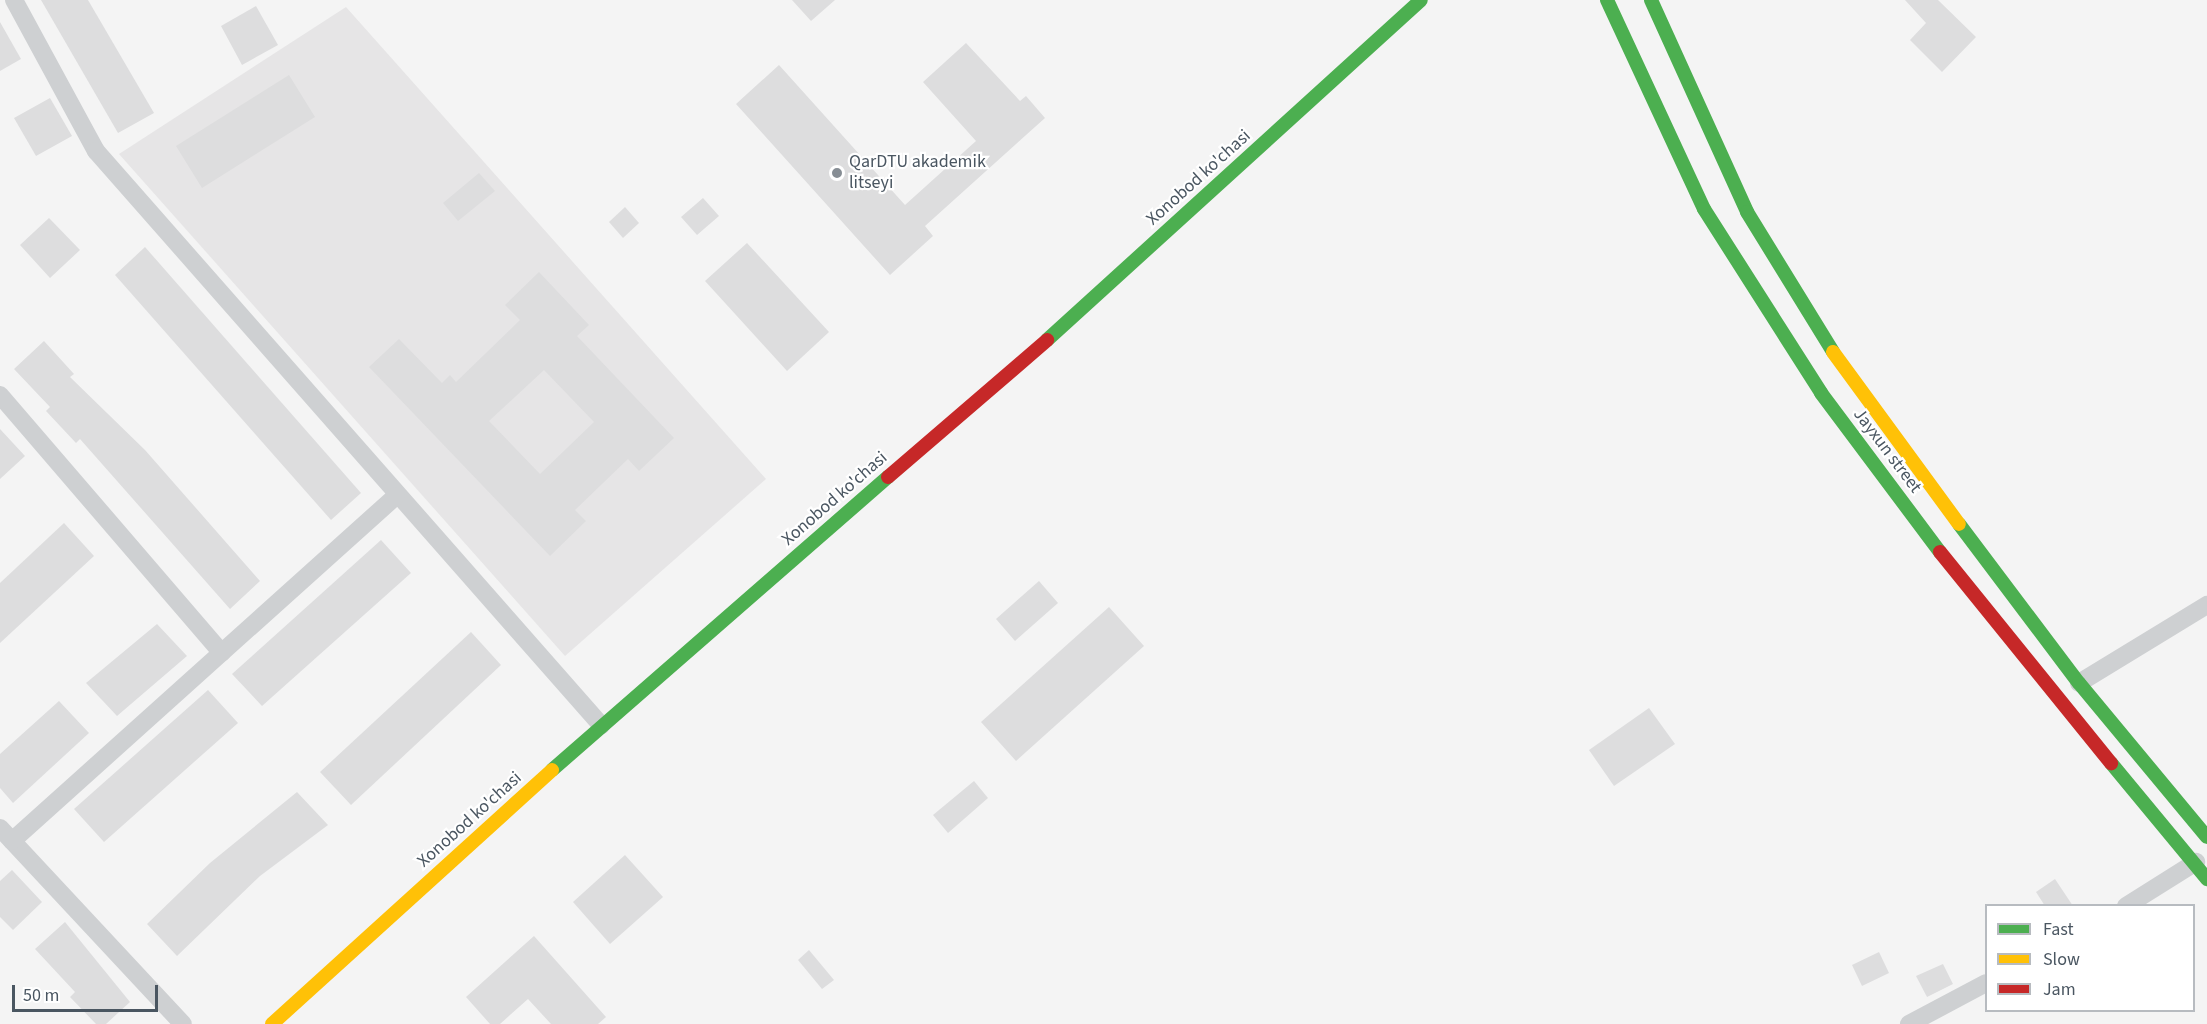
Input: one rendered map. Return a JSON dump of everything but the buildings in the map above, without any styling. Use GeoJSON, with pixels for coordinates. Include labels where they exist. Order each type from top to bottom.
{"type":"FeatureCollection","features":[{"type":"Feature","properties":{"kind":"main road","name":"Xonobod ko'chasi"},"geometry":{"type":"LineString","coordinates":[[272,1024],[600,725],[1084,308],[1421,0]]}},
{"type":"Feature","properties":{"kind":"main road"},"geometry":{"type":"LineString","coordinates":[[1590,0],[1649,94]]}},
{"type":"Feature","properties":{"kind":"main road","name":"Jayxun street"},"geometry":{"type":"LineString","coordinates":[[1607,0],[1704,209],[1821,393],[1967,588],[2196,862],[2207,879]]}},
{"type":"Feature","properties":{"kind":"main road","name":"Jayxun street"},"geometry":{"type":"LineString","coordinates":[[1651,0],[1747,212],[1849,378],[2079,683],[2207,837]]}},
{"type":"Feature","properties":{"kind":"street"},"geometry":{"type":"LineString","coordinates":[[14,0],[96,151],[396,496],[600,725]]}},
{"type":"Feature","properties":{"kind":"street"},"geometry":{"type":"LineString","coordinates":[[0,395],[222,652]]}},
{"type":"Feature","properties":{"kind":"street"},"geometry":{"type":"LineString","coordinates":[[183,1024],[6,834],[222,652],[396,496]]}},
{"type":"Feature","properties":{"kind":"street"},"geometry":{"type":"LineString","coordinates":[[2079,683],[2207,605]]}},
{"type":"Feature","properties":{"kind":"street"},"geometry":{"type":"LineString","coordinates":[[2129,904],[2196,862]]}},
{"type":"Feature","properties":{"kind":"street"},"geometry":{"type":"LineString","coordinates":[[1909,1024],[1985,984]]}},
{"type":"Feature","properties":{"kind":"shaded area"},"geometry":{"type":"Polygon","coordinates":[[[346,7],[766,479],[565,656],[119,154],[346,7]]]}},
{"type":"Feature","properties":{"kind":"traffic: fast"},"geometry":{"type":"LineString","coordinates":[[1047,340],[1421,0]]}},
{"type":"Feature","properties":{"kind":"traffic: fast"},"geometry":{"type":"LineString","coordinates":[[1607,0],[1704,209],[1821,393],[1940,552]]}},
{"type":"Feature","properties":{"kind":"traffic: fast"},"geometry":{"type":"LineString","coordinates":[[1651,0],[1747,212],[1833,352]]}},
{"type":"Feature","properties":{"kind":"traffic: fast"},"geometry":{"type":"LineString","coordinates":[[552,770],[888,477]]}},
{"type":"Feature","properties":{"kind":"traffic: fast"},"geometry":{"type":"LineString","coordinates":[[1959,524],[2079,683],[2207,837]]}},
{"type":"Feature","properties":{"kind":"traffic: fast"},"geometry":{"type":"LineString","coordinates":[[2111,763],[2207,879]]}},
{"type":"Feature","properties":{"kind":"traffic: slow"},"geometry":{"type":"LineString","coordinates":[[1833,352],[1959,524]]}},
{"type":"Feature","properties":{"kind":"traffic: slow"},"geometry":{"type":"LineString","coordinates":[[272,1024],[552,770]]}},
{"type":"Feature","properties":{"kind":"traffic: jam"},"geometry":{"type":"LineString","coordinates":[[888,477],[1047,340]]}},
{"type":"Feature","properties":{"kind":"traffic: jam"},"geometry":{"type":"LineString","coordinates":[[1940,552],[2111,763]]}},
{"type":"Feature","properties":{"kind":"place","name":"QarDTU akademik litseyi"},"geometry":{"type":"Point","coordinates":[837,173]}}]}
